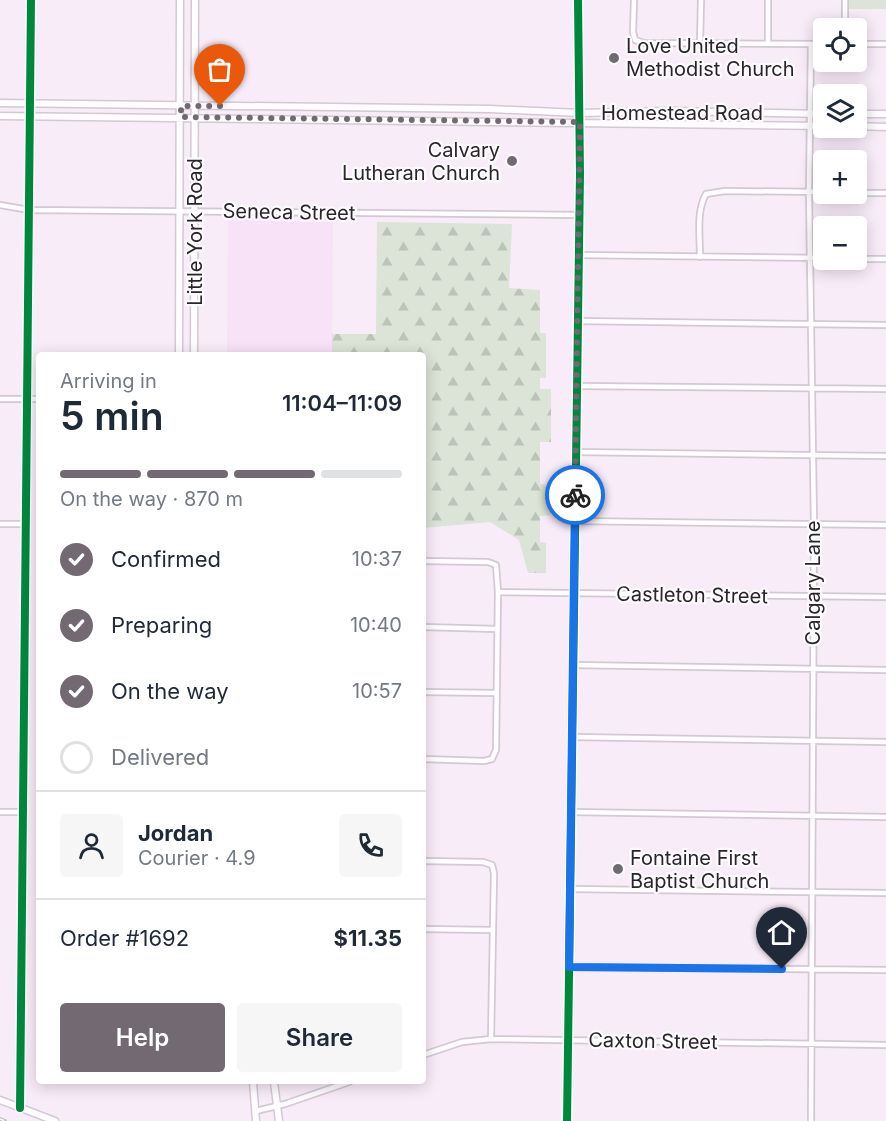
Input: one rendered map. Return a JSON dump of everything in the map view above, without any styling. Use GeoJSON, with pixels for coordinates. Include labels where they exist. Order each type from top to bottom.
{"type":"FeatureCollection","features":[{"type":"Feature","properties":{"kind":"main road"},"geometry":{"type":"LineString","coordinates":[[567,1121],[576,321],[579,255],[578,0]]}},
{"type":"Feature","properties":{"kind":"main road"},"geometry":{"type":"LineString","coordinates":[[180,3],[195,3]]}},
{"type":"Feature","properties":{"kind":"main road","name":"Little York Road"},"geometry":{"type":"LineString","coordinates":[[179,352],[180,3]]}},
{"type":"Feature","properties":{"kind":"main road","name":"Little York Road"},"geometry":{"type":"LineString","coordinates":[[194,352],[195,3]]}},
{"type":"Feature","properties":{"kind":"main road","name":"Homestead Road"},"geometry":{"type":"LineString","coordinates":[[0,103],[490,109],[580,113],[670,111],[810,114]]}},
{"type":"Feature","properties":{"kind":"main road"},"geometry":{"type":"LineString","coordinates":[[305,108],[305,119]]}},
{"type":"Feature","properties":{"kind":"main road"},"geometry":{"type":"LineString","coordinates":[[490,109],[491,121]]}},
{"type":"Feature","properties":{"kind":"main road"},"geometry":{"type":"LineString","coordinates":[[669,123],[670,111]]}},
{"type":"Feature","properties":{"kind":"main road"},"geometry":{"type":"LineString","coordinates":[[723,112],[723,124]]}},
{"type":"Feature","properties":{"kind":"main road"},"geometry":{"type":"LineString","coordinates":[[867,114],[886,114]]}},
{"type":"Feature","properties":{"kind":"main road","name":"Homestead Road"},"geometry":{"type":"LineString","coordinates":[[0,116],[813,125]]}},
{"type":"Feature","properties":{"kind":"main road"},"geometry":{"type":"LineString","coordinates":[[867,126],[886,127]]}},
{"type":"Feature","properties":{"kind":"main road"},"geometry":{"type":"LineString","coordinates":[[253,1084],[256,1121]]}},
{"type":"Feature","properties":{"kind":"main road"},"geometry":{"type":"LineString","coordinates":[[274,1084],[279,1121]]}},
{"type":"Feature","properties":{"kind":"main road"},"geometry":{"type":"LineString","coordinates":[[0,1100],[55,1121]]}},
{"type":"Feature","properties":{"kind":"street"},"geometry":{"type":"LineString","coordinates":[[20,1108],[32,0]]}},
{"type":"Feature","properties":{"kind":"street"},"geometry":{"type":"LineString","coordinates":[[633,0],[635,40],[644,43],[810,44]]}},
{"type":"Feature","properties":{"kind":"street"},"geometry":{"type":"LineString","coordinates":[[700,43],[701,0]]}},
{"type":"Feature","properties":{"kind":"street"},"geometry":{"type":"LineString","coordinates":[[768,0],[768,44]]}},
{"type":"Feature","properties":{"kind":"street"},"geometry":{"type":"LineString","coordinates":[[845,0],[845,18]]}},
{"type":"Feature","properties":{"kind":"street","name":"Calgary Lane"},"geometry":{"type":"LineString","coordinates":[[810,44],[809,192],[814,524],[811,1121]]}},
{"type":"Feature","properties":{"kind":"street"},"geometry":{"type":"LineString","coordinates":[[867,44],[886,44]]}},
{"type":"Feature","properties":{"kind":"street"},"geometry":{"type":"LineString","coordinates":[[700,257],[701,208],[706,194],[725,191],[813,192]]}},
{"type":"Feature","properties":{"kind":"street"},"geometry":{"type":"LineString","coordinates":[[867,193],[886,193]]}},
{"type":"Feature","properties":{"kind":"street","name":"Seneca Street"},"geometry":{"type":"LineString","coordinates":[[0,205],[29,210],[579,215]]}},
{"type":"Feature","properties":{"kind":"street"},"geometry":{"type":"LineString","coordinates":[[579,255],[810,258]]}},
{"type":"Feature","properties":{"kind":"street"},"geometry":{"type":"LineString","coordinates":[[867,259],[886,259]]}},
{"type":"Feature","properties":{"kind":"street"},"geometry":{"type":"LineString","coordinates":[[576,321],[886,325]]}},
{"type":"Feature","properties":{"kind":"street"},"geometry":{"type":"LineString","coordinates":[[576,386],[886,389]]}},
{"type":"Feature","properties":{"kind":"street"},"geometry":{"type":"LineString","coordinates":[[0,399],[36,399]]}},
{"type":"Feature","properties":{"kind":"street"},"geometry":{"type":"LineString","coordinates":[[575,452],[886,456]]}},
{"type":"Feature","properties":{"kind":"street"},"geometry":{"type":"LineString","coordinates":[[575,521],[886,525]]}},
{"type":"Feature","properties":{"kind":"street"},"geometry":{"type":"LineString","coordinates":[[0,524],[27,524]]}},
{"type":"Feature","properties":{"kind":"street"},"geometry":{"type":"LineString","coordinates":[[426,561],[488,562],[496,565],[498,592],[495,750],[492,759],[484,761],[426,759]]}},
{"type":"Feature","properties":{"kind":"street","name":"Castleton Street"},"geometry":{"type":"LineString","coordinates":[[498,592],[886,597]]}},
{"type":"Feature","properties":{"kind":"street"},"geometry":{"type":"LineString","coordinates":[[426,627],[497,629]]}},
{"type":"Feature","properties":{"kind":"street"},"geometry":{"type":"LineString","coordinates":[[573,665],[886,670]]}},
{"type":"Feature","properties":{"kind":"street"},"geometry":{"type":"LineString","coordinates":[[426,692],[496,693]]}},
{"type":"Feature","properties":{"kind":"street"},"geometry":{"type":"LineString","coordinates":[[571,737],[886,742]]}},
{"type":"Feature","properties":{"kind":"street"},"geometry":{"type":"LineString","coordinates":[[0,812],[24,812]]}},
{"type":"Feature","properties":{"kind":"street"},"geometry":{"type":"LineString","coordinates":[[571,812],[886,817]]}},
{"type":"Feature","properties":{"kind":"street"},"geometry":{"type":"LineString","coordinates":[[426,861],[483,862],[492,866],[494,873],[491,1039]]}},
{"type":"Feature","properties":{"kind":"street"},"geometry":{"type":"LineString","coordinates":[[570,889],[886,893]]}},
{"type":"Feature","properties":{"kind":"street"},"geometry":{"type":"LineString","coordinates":[[426,928],[492,930]]}},
{"type":"Feature","properties":{"kind":"street"},"geometry":{"type":"LineString","coordinates":[[569,967],[886,970]]}},
{"type":"Feature","properties":{"kind":"street","name":"Caxton Street"},"geometry":{"type":"LineString","coordinates":[[426,1054],[462,1042],[491,1039],[886,1045]]}},
{"type":"Feature","properties":{"kind":"street"},"geometry":{"type":"LineString","coordinates":[[330,1084],[331,1088]]}},
{"type":"Feature","properties":{"kind":"street"},"geometry":{"type":"LineString","coordinates":[[256,1111],[344,1084]]}},
{"type":"Feature","properties":{"kind":"shaded area"},"geometry":{"type":"Polygon","coordinates":[[[228,220],[333,222],[332,352],[227,352],[228,220]]]}},
{"type":"Feature","properties":{"kind":"green space"},"geometry":{"type":"Polygon","coordinates":[[[849,0],[886,0],[886,9],[849,9],[849,0]]]}},
{"type":"Feature","properties":{"kind":"green space"},"geometry":{"type":"Polygon","coordinates":[[[377,222],[512,224],[509,288],[540,290],[540,333],[546,333],[546,378],[540,378],[540,389],[551,389],[551,442],[540,442],[540,484],[551,485],[551,515],[540,516],[540,542],[546,543],[546,573],[528,573],[519,540],[490,522],[426,528],[426,352],[332,352],[332,334],[376,334],[377,222]]]}},
{"type":"Feature","properties":{"kind":"railway"},"geometry":{"type":"LineString","coordinates":[[0,1119],[5,1121]]}},
{"type":"Feature","properties":{"kind":"cycle path"},"geometry":{"type":"LineString","coordinates":[[20,1108],[31,0]]}},
{"type":"Feature","properties":{"kind":"cycle path"},"geometry":{"type":"LineString","coordinates":[[567,1121],[580,174],[578,0]]}},
{"type":"Feature","properties":{"kind":"way so far"},"geometry":{"type":"LineString","coordinates":[[220,106],[181,106],[181,117],[580,122],[575,495]]}},
{"type":"Feature","properties":{"kind":"place","name":"Love United Methodist Church"},"geometry":{"type":"Point","coordinates":[614,58]}},
{"type":"Feature","properties":{"kind":"place","name":"Calvary Lutheran Church"},"geometry":{"type":"Point","coordinates":[512,161]}},
{"type":"Feature","properties":{"kind":"place","name":"Fontaine First Baptist Church"},"geometry":{"type":"Point","coordinates":[618,869]}},
{"type":"Feature","properties":{"kind":"route"},"geometry":{"type":"LineString","coordinates":[[575,495],[569,967],[782,969]]}}]}
